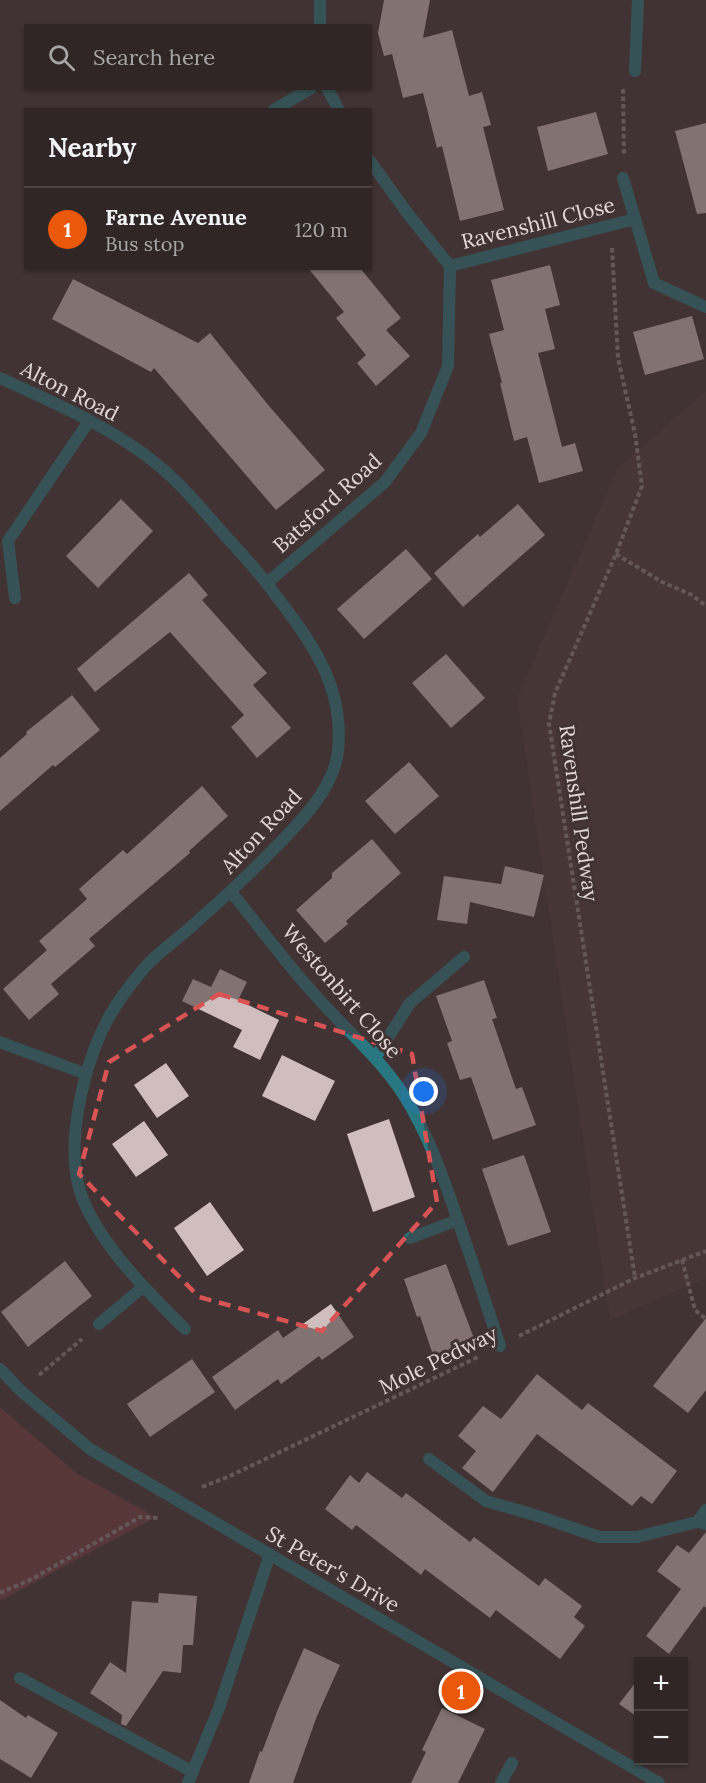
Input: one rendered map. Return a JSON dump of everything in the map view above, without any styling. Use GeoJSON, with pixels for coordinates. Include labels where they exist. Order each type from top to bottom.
{"type":"FeatureCollection","features":[{"type":"Feature","properties":{"kind":"street"},"geometry":{"type":"LineString","coordinates":[[320,0],[320,24]]}},
{"type":"Feature","properties":{"kind":"street"},"geometry":{"type":"LineString","coordinates":[[635,71],[638,0]]}},
{"type":"Feature","properties":{"kind":"street"},"geometry":{"type":"LineString","coordinates":[[277,108],[308,90]]}},
{"type":"Feature","properties":{"kind":"street"},"geometry":{"type":"LineString","coordinates":[[328,90],[338,108]]}},
{"type":"Feature","properties":{"kind":"street"},"geometry":{"type":"LineString","coordinates":[[372,164],[408,214],[450,266]]}},
{"type":"Feature","properties":{"kind":"street","name":"Ravenshill Close"},"geometry":{"type":"LineString","coordinates":[[623,178],[654,283],[706,307]]}},
{"type":"Feature","properties":{"kind":"street","name":"Ravenshill Close"},"geometry":{"type":"LineString","coordinates":[[450,266],[635,219]]}},
{"type":"Feature","properties":{"kind":"street","name":"Batsford Road"},"geometry":{"type":"LineString","coordinates":[[267,583],[385,482],[421,433],[448,366],[450,266]]}},
{"type":"Feature","properties":{"kind":"street","name":"Alton Road"},"geometry":{"type":"LineString","coordinates":[[0,378],[89,421],[135,448],[158,464],[185,490],[267,583],[299,626],[328,675],[338,712],[338,754],[324,791],[299,823],[231,892],[147,966],[110,1016],[86,1074],[75,1123],[75,1158],[81,1194],[95,1224],[143,1287],[185,1329]]}},
{"type":"Feature","properties":{"kind":"street"},"geometry":{"type":"LineString","coordinates":[[15,598],[8,541],[89,421]]}},
{"type":"Feature","properties":{"kind":"street","name":"Westonbirt Close"},"geometry":{"type":"LineString","coordinates":[[231,892],[315,995],[375,1058],[403,1094],[437,1160],[500,1346]]}},
{"type":"Feature","properties":{"kind":"street"},"geometry":{"type":"LineString","coordinates":[[375,1058],[410,1003],[464,957]]}},
{"type":"Feature","properties":{"kind":"street"},"geometry":{"type":"LineString","coordinates":[[0,1042],[86,1074]]}},
{"type":"Feature","properties":{"kind":"street"},"geometry":{"type":"LineString","coordinates":[[410,1238],[458,1220]]}},
{"type":"Feature","properties":{"kind":"street"},"geometry":{"type":"LineString","coordinates":[[99,1324],[143,1287]]}},
{"type":"Feature","properties":{"kind":"street","name":"St Peter's Drive"},"geometry":{"type":"LineString","coordinates":[[0,1369],[21,1391],[90,1449],[659,1783]]}},
{"type":"Feature","properties":{"kind":"street"},"geometry":{"type":"LineString","coordinates":[[429,1459],[486,1501],[599,1537],[638,1537],[701,1523],[706,1510]]}},
{"type":"Feature","properties":{"kind":"street"},"geometry":{"type":"LineString","coordinates":[[20,1678],[191,1778],[219,1708],[270,1554]]}},
{"type":"Feature","properties":{"kind":"street"},"geometry":{"type":"LineString","coordinates":[[501,1783],[512,1763]]}},
{"type":"Feature","properties":{"kind":"path","name":"Ravenshill Pedway"},"geometry":{"type":"LineString","coordinates":[[613,225],[612,261],[618,358],[635,434],[642,486],[616,554],[555,693],[549,724],[635,1278]]}},
{"type":"Feature","properties":{"kind":"path"},"geometry":{"type":"LineString","coordinates":[[616,554],[662,582],[692,595],[706,606]]}},
{"type":"Feature","properties":{"kind":"path","name":"Mole Pedway"},"geometry":{"type":"LineString","coordinates":[[199,1488],[240,1471],[500,1346],[635,1278],[706,1251]]}},
{"type":"Feature","properties":{"kind":"path"},"geometry":{"type":"LineString","coordinates":[[682,1260],[695,1310],[706,1319]]}},
{"type":"Feature","properties":{"kind":"path"},"geometry":{"type":"LineString","coordinates":[[39,1375],[99,1324]]}},
{"type":"Feature","properties":{"kind":"path"},"geometry":{"type":"LineString","coordinates":[[0,1593],[32,1579],[140,1517],[166,1519]]}},
{"type":"Feature","properties":{"kind":"highlighted area"},"geometry":{"type":"Polygon","coordinates":[[[219,994],[412,1054],[437,1202],[322,1331],[199,1297],[79,1174],[109,1062],[219,994]]]}},
{"type":"Feature","properties":{"kind":"shaded area"},"geometry":{"type":"Polygon","coordinates":[[[706,391],[706,1278],[610,1320],[517,698],[618,468],[706,391]]]}},
{"type":"Feature","properties":{"kind":"shaded area"},"geometry":{"type":"Polygon","coordinates":[[[0,1407],[76,1473],[156,1517],[0,1601],[0,1407]]]}},
{"type":"Feature","properties":{"kind":"building"},"geometry":{"type":"Polygon","coordinates":[[[384,0],[430,0],[423,38],[452,30],[469,96],[482,92],[491,125],[483,127],[504,210],[460,221],[442,146],[437,148],[423,93],[403,98],[392,54],[384,56],[378,33],[384,0]]]}},
{"type":"Feature","properties":{"kind":"building"},"geometry":{"type":"Polygon","coordinates":[[[596,112],[608,154],[548,171],[537,127],[596,112]]]}},
{"type":"Feature","properties":{"kind":"building"},"geometry":{"type":"Polygon","coordinates":[[[706,123],[706,213],[697,214],[675,131],[706,123]]]}},
{"type":"Feature","properties":{"kind":"building"},"geometry":{"type":"Polygon","coordinates":[[[550,265],[560,305],[545,309],[555,349],[538,353],[562,447],[575,443],[583,471],[539,483],[527,437],[514,441],[500,383],[502,383],[489,334],[504,330],[491,280],[550,265]]]}},
{"type":"Feature","properties":{"kind":"building"},"geometry":{"type":"Polygon","coordinates":[[[310,270],[362,270],[401,318],[386,330],[410,356],[376,386],[357,363],[366,355],[336,318],[344,312],[310,270]]]}},
{"type":"Feature","properties":{"kind":"building"},"geometry":{"type":"Polygon","coordinates":[[[73,279],[198,343],[210,333],[325,470],[276,510],[154,368],[151,372],[52,319],[73,279]]]}},
{"type":"Feature","properties":{"kind":"building"},"geometry":{"type":"Polygon","coordinates":[[[692,316],[704,359],[645,375],[633,332],[692,316]]]}},
{"type":"Feature","properties":{"kind":"building"},"geometry":{"type":"Polygon","coordinates":[[[121,499],[153,531],[98,588],[66,556],[121,499]]]}},
{"type":"Feature","properties":{"kind":"building"},"geometry":{"type":"Polygon","coordinates":[[[518,504],[545,535],[463,607],[434,573],[478,534],[480,537],[518,504]]]}},
{"type":"Feature","properties":{"kind":"building"},"geometry":{"type":"Polygon","coordinates":[[[406,549],[432,579],[364,639],[337,609],[406,549]]]}},
{"type":"Feature","properties":{"kind":"building"},"geometry":{"type":"Polygon","coordinates":[[[189,573],[208,595],[202,600],[267,673],[253,685],[291,728],[257,758],[231,727],[244,715],[170,632],[95,692],[77,669],[189,573]]]}},
{"type":"Feature","properties":{"kind":"building"},"geometry":{"type":"Polygon","coordinates":[[[446,654],[485,698],[451,728],[412,683],[446,654]]]}},
{"type":"Feature","properties":{"kind":"building"},"geometry":{"type":"Polygon","coordinates":[[[72,695],[100,730],[55,767],[53,765],[0,811],[0,758],[27,734],[26,732],[72,695]]]}},
{"type":"Feature","properties":{"kind":"building"},"geometry":{"type":"Polygon","coordinates":[[[409,762],[439,796],[395,834],[365,801],[409,762]]]}},
{"type":"Feature","properties":{"kind":"building"},"geometry":{"type":"Polygon","coordinates":[[[202,786],[228,816],[189,851],[190,853],[89,939],[95,946],[51,984],[59,994],[29,1020],[3,989],[47,950],[39,941],[87,899],[79,889],[123,850],[127,854],[202,786]]]}},
{"type":"Feature","properties":{"kind":"building"},"geometry":{"type":"Polygon","coordinates":[[[372,839],[401,873],[346,921],[348,924],[325,943],[296,910],[332,878],[332,873],[372,839]]]}},
{"type":"Feature","properties":{"kind":"building"},"geometry":{"type":"Polygon","coordinates":[[[505,866],[544,875],[534,917],[470,902],[467,924],[437,920],[444,876],[501,884],[505,866]]]}},
{"type":"Feature","properties":{"kind":"building"},"geometry":{"type":"Polygon","coordinates":[[[220,969],[247,982],[238,1000],[279,1020],[260,1060],[233,1047],[242,1030],[182,1001],[193,979],[211,987],[220,969]]]}},
{"type":"Feature","properties":{"kind":"building"},"geometry":{"type":"Polygon","coordinates":[[[484,980],[497,1018],[492,1019],[516,1089],[522,1087],[536,1125],[493,1140],[471,1077],[460,1080],[447,1043],[452,1041],[436,996],[484,980]]]}},
{"type":"Feature","properties":{"kind":"building"},"geometry":{"type":"Polygon","coordinates":[[[282,1055],[335,1081],[315,1121],[262,1096],[282,1055]]]}},
{"type":"Feature","properties":{"kind":"building"},"geometry":{"type":"Polygon","coordinates":[[[166,1063],[189,1096],[157,1118],[134,1085],[166,1063]]]}},
{"type":"Feature","properties":{"kind":"building"},"geometry":{"type":"Polygon","coordinates":[[[389,1119],[415,1197],[373,1212],[347,1134],[389,1119]]]}},
{"type":"Feature","properties":{"kind":"building"},"geometry":{"type":"Polygon","coordinates":[[[144,1121],[168,1155],[136,1177],[112,1144],[144,1121]]]}},
{"type":"Feature","properties":{"kind":"building"},"geometry":{"type":"Polygon","coordinates":[[[524,1155],[551,1232],[508,1246],[482,1169],[524,1155]]]}},
{"type":"Feature","properties":{"kind":"building"},"geometry":{"type":"Polygon","coordinates":[[[210,1202],[244,1250],[207,1276],[174,1228],[210,1202]]]}},
{"type":"Feature","properties":{"kind":"building"},"geometry":{"type":"Polygon","coordinates":[[[65,1261],[92,1296],[28,1347],[1,1312],[65,1261]]]}},
{"type":"Feature","properties":{"kind":"building"},"geometry":{"type":"Polygon","coordinates":[[[446,1264],[475,1341],[433,1355],[404,1279],[446,1264]]]}},
{"type":"Feature","properties":{"kind":"building"},"geometry":{"type":"Polygon","coordinates":[[[331,1304],[354,1337],[322,1360],[319,1356],[281,1384],[278,1379],[235,1410],[212,1377],[278,1330],[283,1338],[331,1304]]]}},
{"type":"Feature","properties":{"kind":"building"},"geometry":{"type":"Polygon","coordinates":[[[706,1318],[706,1390],[688,1413],[653,1386],[706,1318]]]}},
{"type":"Feature","properties":{"kind":"building"},"geometry":{"type":"Polygon","coordinates":[[[192,1359],[215,1392],[150,1437],[127,1404],[192,1359]]]}},
{"type":"Feature","properties":{"kind":"building"},"geometry":{"type":"Polygon","coordinates":[[[537,1374],[582,1410],[588,1403],[677,1471],[652,1504],[641,1496],[632,1506],[537,1434],[493,1492],[462,1468],[476,1451],[458,1436],[483,1406],[501,1419],[537,1374]]]}},
{"type":"Feature","properties":{"kind":"building"},"geometry":{"type":"Polygon","coordinates":[[[367,1472],[402,1498],[406,1493],[470,1542],[474,1537],[539,1586],[545,1578],[582,1606],[574,1617],[585,1626],[560,1659],[496,1610],[490,1618],[425,1569],[421,1575],[356,1525],[352,1530],[325,1509],[350,1475],[359,1483],[367,1472]]]}},
{"type":"Feature","properties":{"kind":"building"},"geometry":{"type":"Polygon","coordinates":[[[706,1532],[706,1608],[704,1606],[669,1654],[646,1636],[681,1589],[657,1571],[677,1545],[689,1553],[706,1532]]]}},
{"type":"Feature","properties":{"kind":"building"},"geometry":{"type":"Polygon","coordinates":[[[159,1593],[197,1596],[193,1645],[183,1645],[181,1673],[163,1671],[126,1726],[121,1724],[122,1715],[90,1693],[110,1662],[126,1673],[132,1601],[158,1603],[159,1593]]]}},
{"type":"Feature","properties":{"kind":"building"},"geometry":{"type":"Polygon","coordinates":[[[304,1648],[340,1665],[317,1716],[293,1783],[249,1783],[260,1751],[262,1752],[304,1648]]]}},
{"type":"Feature","properties":{"kind":"building"},"geometry":{"type":"Polygon","coordinates":[[[634,1684],[634,1714],[619,1704],[634,1684]]]}},
{"type":"Feature","properties":{"kind":"building"},"geometry":{"type":"Polygon","coordinates":[[[0,1700],[26,1718],[28,1715],[58,1733],[31,1778],[0,1759],[0,1700]]]}},
{"type":"Feature","properties":{"kind":"building"},"geometry":{"type":"Polygon","coordinates":[[[442,1708],[485,1729],[458,1783],[411,1783],[426,1752],[422,1750],[442,1708]]]}},
{"type":"Feature","properties":{"kind":"place","name":"Farne Avenue"},"geometry":{"type":"Point","coordinates":[461,1691]}}]}
